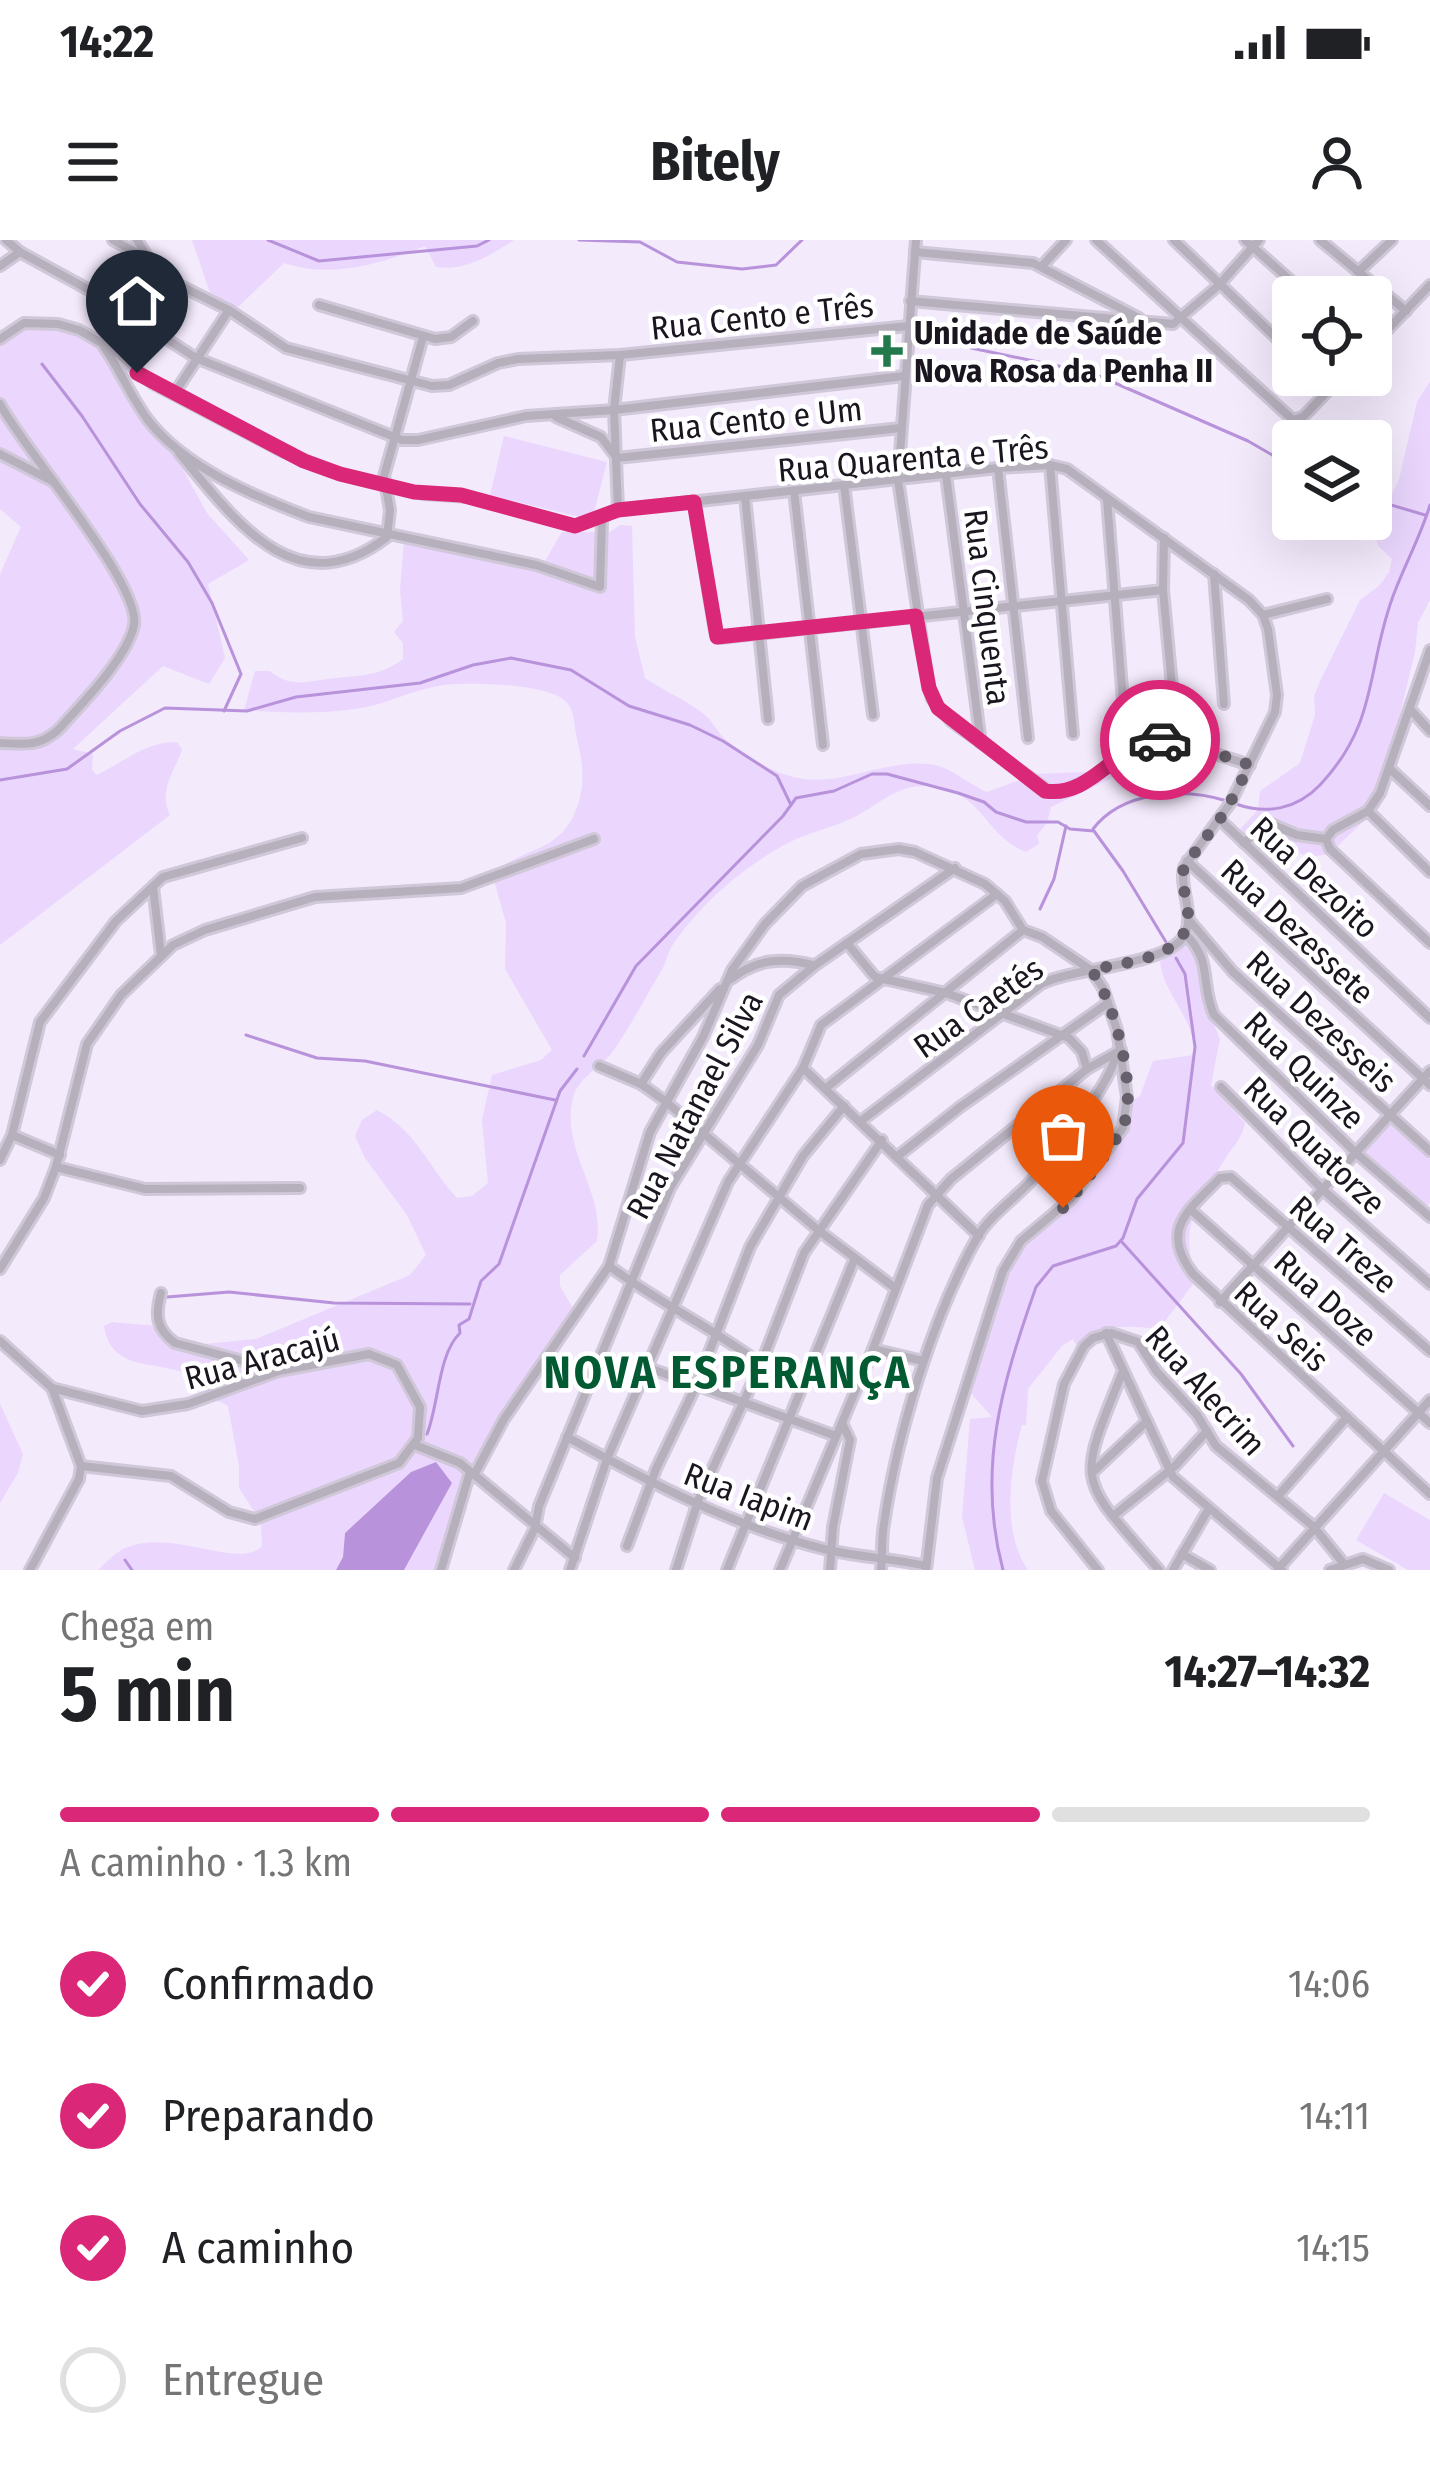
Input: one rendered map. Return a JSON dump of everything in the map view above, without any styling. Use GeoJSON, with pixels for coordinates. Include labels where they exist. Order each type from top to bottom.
{"type":"FeatureCollection","features":[{"type":"Feature","properties":{"kind":"street"},"geometry":{"type":"LineString","coordinates":[[6,240],[196,358],[395,437],[418,440],[549,414],[904,376]]}},
{"type":"Feature","properties":{"kind":"street"},"geometry":{"type":"LineString","coordinates":[[0,266],[20,252],[22,240]]}},
{"type":"Feature","properties":{"kind":"street"},"geometry":{"type":"LineString","coordinates":[[113,240],[148,259],[179,285],[296,352],[410,382]]}},
{"type":"Feature","properties":{"kind":"street"},"geometry":{"type":"LineString","coordinates":[[137,240],[148,259]]}},
{"type":"Feature","properties":{"kind":"street"},"geometry":{"type":"LineString","coordinates":[[916,240],[898,479],[932,699],[965,732],[1050,793],[1094,777],[1135,744],[1154,740],[1192,745],[1250,765]]}},
{"type":"Feature","properties":{"kind":"street"},"geometry":{"type":"LineString","coordinates":[[1042,266],[1066,240]]}},
{"type":"Feature","properties":{"kind":"street"},"geometry":{"type":"LineString","coordinates":[[1096,240],[1297,421],[1321,396]]}},
{"type":"Feature","properties":{"kind":"street"},"geometry":{"type":"LineString","coordinates":[[1174,240],[1272,334]]}},
{"type":"Feature","properties":{"kind":"street"},"geometry":{"type":"LineString","coordinates":[[1358,272],[1392,240]]}},
{"type":"Feature","properties":{"kind":"street"},"geometry":{"type":"LineString","coordinates":[[1323,241],[1406,311]]}},
{"type":"Feature","properties":{"kind":"street"},"geometry":{"type":"LineString","coordinates":[[910,302],[1173,324],[1219,284],[1252,242],[1288,276]]}},
{"type":"Feature","properties":{"kind":"street"},"geometry":{"type":"LineString","coordinates":[[915,252],[1024,260],[1144,321]]}},
{"type":"Feature","properties":{"kind":"street"},"geometry":{"type":"LineString","coordinates":[[1392,325],[1430,285]]}},
{"type":"Feature","properties":{"kind":"street"},"geometry":{"type":"LineString","coordinates":[[319,305],[423,337],[451,337],[473,321]]}},
{"type":"Feature","properties":{"kind":"street"},"geometry":{"type":"LineString","coordinates":[[174,394],[229,310]]}},
{"type":"Feature","properties":{"kind":"street"},"geometry":{"type":"LineString","coordinates":[[0,339],[16,326],[58,324],[100,340],[137,373],[304,461],[385,485],[423,494],[461,495],[575,526],[618,510],[614,410],[620,355]]}},
{"type":"Feature","properties":{"kind":"street","name":"Rua Cento e Três"},"geometry":{"type":"LineString","coordinates":[[410,382],[449,385],[518,359],[620,355],[909,326]]}},
{"type":"Feature","properties":{"kind":"street"},"geometry":{"type":"LineString","coordinates":[[387,537],[390,510],[385,485],[423,337]]}},
{"type":"Feature","properties":{"kind":"street"},"geometry":{"type":"LineString","coordinates":[[100,340],[142,410],[249,535],[307,562],[332,562],[387,537]]}},
{"type":"Feature","properties":{"kind":"street"},"geometry":{"type":"LineString","coordinates":[[0,404],[112,569],[135,614],[122,651],[52,735],[30,745],[0,743]]}},
{"type":"Feature","properties":{"kind":"street"},"geometry":{"type":"LineString","coordinates":[[549,414],[602,437],[616,458]]}},
{"type":"Feature","properties":{"kind":"street","name":"Rua Cento e Um"},"geometry":{"type":"LineString","coordinates":[[616,458],[902,428]]}},
{"type":"Feature","properties":{"kind":"street"},"geometry":{"type":"LineString","coordinates":[[174,447],[272,504],[387,537],[536,565],[599,587],[602,518]]}},
{"type":"Feature","properties":{"kind":"street"},"geometry":{"type":"LineString","coordinates":[[0,454],[56,483]]}},
{"type":"Feature","properties":{"kind":"street"},"geometry":{"type":"LineString","coordinates":[[1050,465],[1073,734]]}},
{"type":"Feature","properties":{"kind":"street","name":"Rua Quarenta e Três"},"geometry":{"type":"LineString","coordinates":[[618,510],[1050,465],[1067,470],[1164,538],[1263,615]]}},
{"type":"Feature","properties":{"kind":"street"},"geometry":{"type":"LineString","coordinates":[[998,468],[1028,738]]}},
{"type":"Feature","properties":{"kind":"street","name":"Rua Cinquenta"},"geometry":{"type":"LineString","coordinates":[[946,475],[982,744]]}},
{"type":"Feature","properties":{"kind":"street"},"geometry":{"type":"LineString","coordinates":[[844,485],[873,716]]}},
{"type":"Feature","properties":{"kind":"street"},"geometry":{"type":"LineString","coordinates":[[794,491],[823,746]]}},
{"type":"Feature","properties":{"kind":"street"},"geometry":{"type":"LineString","coordinates":[[745,497],[768,719]]}},
{"type":"Feature","properties":{"kind":"street"},"geometry":{"type":"LineString","coordinates":[[1108,499],[1124,701]]}},
{"type":"Feature","properties":{"kind":"street"},"geometry":{"type":"LineString","coordinates":[[694,502],[717,637],[1163,590]]}},
{"type":"Feature","properties":{"kind":"street"},"geometry":{"type":"LineString","coordinates":[[1164,538],[1163,590],[1175,718]]}},
{"type":"Feature","properties":{"kind":"street"},"geometry":{"type":"LineString","coordinates":[[1214,574],[1223,704]]}},
{"type":"Feature","properties":{"kind":"street"},"geometry":{"type":"LineString","coordinates":[[1185,934],[1188,920],[1182,880],[1187,861],[1219,819],[1250,765],[1277,704],[1263,615],[1327,599]]}},
{"type":"Feature","properties":{"kind":"street"},"geometry":{"type":"LineString","coordinates":[[1326,839],[1333,830],[1368,811],[1380,793],[1430,650]]}},
{"type":"Feature","properties":{"kind":"street"},"geometry":{"type":"LineString","coordinates":[[1408,708],[1430,731]]}},
{"type":"Feature","properties":{"kind":"street"},"geometry":{"type":"LineString","coordinates":[[1389,768],[1430,806]]}},
{"type":"Feature","properties":{"kind":"street"},"geometry":{"type":"LineString","coordinates":[[1368,811],[1430,872]]}},
{"type":"Feature","properties":{"kind":"street","name":"Rua Dezoito"},"geometry":{"type":"LineString","coordinates":[[1219,819],[1430,1018]]}},
{"type":"Feature","properties":{"kind":"street"},"geometry":{"type":"LineString","coordinates":[[1244,843],[1267,822],[1292,834],[1326,839]]}},
{"type":"Feature","properties":{"kind":"street"},"geometry":{"type":"LineString","coordinates":[[0,1160],[12,1135],[40,1022],[93,946],[153,885],[182,869],[302,838]]}},
{"type":"Feature","properties":{"kind":"street"},"geometry":{"type":"LineString","coordinates":[[0,1269],[23,1235],[61,1155],[87,1044],[121,995],[161,955],[206,930],[315,897],[460,888],[594,839]]}},
{"type":"Feature","properties":{"kind":"street"},"geometry":{"type":"LineString","coordinates":[[1326,839],[1330,849],[1430,943]]}},
{"type":"Feature","properties":{"kind":"street"},"geometry":{"type":"LineString","coordinates":[[640,1084],[661,1053],[727,982],[778,909],[802,886],[862,854],[899,849],[955,868],[998,894],[1023,930],[1091,970],[1108,1003],[1119,1052],[1127,1110],[1123,1128],[1071,1199],[1021,1241],[1003,1270],[937,1478],[926,1568]]}},
{"type":"Feature","properties":{"kind":"street","name":"Rua Dezessete"},"geometry":{"type":"LineString","coordinates":[[1187,861],[1428,1078]]}},
{"type":"Feature","properties":{"kind":"street","name":"Rua Natanael Silva"},"geometry":{"type":"LineString","coordinates":[[514,1570],[536,1528],[539,1506],[670,1188],[758,1045],[779,995],[814,965],[955,868]]}},
{"type":"Feature","properties":{"kind":"street"},"geometry":{"type":"LineString","coordinates":[[153,885],[161,955]]}},
{"type":"Feature","properties":{"kind":"street"},"geometry":{"type":"LineString","coordinates":[[570,1570],[607,1460],[739,1160],[803,1068],[821,1024],[998,894]]}},
{"type":"Feature","properties":{"kind":"street","name":"Rua Dezesseis"},"geometry":{"type":"LineString","coordinates":[[1188,920],[1222,962],[1430,1151]]}},
{"type":"Feature","properties":{"kind":"street"},"geometry":{"type":"LineString","coordinates":[[826,1088],[1023,930]]}},
{"type":"Feature","properties":{"kind":"street","name":"Rua Caetés"},"geometry":{"type":"LineString","coordinates":[[861,1121],[1050,980],[1170,949],[1185,934]]}},
{"type":"Feature","properties":{"kind":"street","name":"Rua Quinze"},"geometry":{"type":"LineString","coordinates":[[1185,934],[1203,958],[1214,1015],[1356,1153],[1430,1217]]}},
{"type":"Feature","properties":{"kind":"street"},"geometry":{"type":"LineString","coordinates":[[847,944],[880,979],[946,993],[1061,1034],[1078,1046],[1087,1069]]}},
{"type":"Feature","properties":{"kind":"street"},"geometry":{"type":"LineString","coordinates":[[441,1570],[472,1473],[609,1266],[646,1145],[665,1101],[712,1021],[727,982],[749,967],[770,961],[814,965]]}},
{"type":"Feature","properties":{"kind":"street"},"geometry":{"type":"LineString","coordinates":[[898,1156],[1108,1003]]}},
{"type":"Feature","properties":{"kind":"street"},"geometry":{"type":"LineString","coordinates":[[780,1570],[935,1195],[1087,1069],[1119,1052]]}},
{"type":"Feature","properties":{"kind":"street"},"geometry":{"type":"LineString","coordinates":[[881,1570],[884,1522],[923,1360],[979,1236],[1055,1150],[1119,1052]]}},
{"type":"Feature","properties":{"kind":"street"},"geometry":{"type":"LineString","coordinates":[[598,1066],[640,1084],[704,1130],[818,1230],[895,1288]]}},
{"type":"Feature","properties":{"kind":"street"},"geometry":{"type":"LineString","coordinates":[[803,1068],[979,1236]]}},
{"type":"Feature","properties":{"kind":"street"},"geometry":{"type":"LineString","coordinates":[[1220,1301],[1428,1078]]}},
{"type":"Feature","properties":{"kind":"street","name":"Rua Quatorze"},"geometry":{"type":"LineString","coordinates":[[1220,1087],[1322,1189],[1430,1284]]}},
{"type":"Feature","properties":{"kind":"street"},"geometry":{"type":"LineString","coordinates":[[627,1546],[650,1482],[718,1332],[742,1263],[778,1196],[844,1106]]}},
{"type":"Feature","properties":{"kind":"street"},"geometry":{"type":"LineString","coordinates":[[12,1135],[61,1155]]}},
{"type":"Feature","properties":{"kind":"street"},"geometry":{"type":"LineString","coordinates":[[676,1570],[696,1506],[761,1364],[800,1263],[882,1140]]}},
{"type":"Feature","properties":{"kind":"street"},"geometry":{"type":"LineString","coordinates":[[56,1167],[145,1189],[300,1189]]}},
{"type":"Feature","properties":{"kind":"street","name":"Rua Treze"},"geometry":{"type":"LineString","coordinates":[[1190,1209],[1225,1175],[1430,1351]]}},
{"type":"Feature","properties":{"kind":"street","name":"Rua Doze"},"geometry":{"type":"LineString","coordinates":[[1190,1209],[1430,1423]]}},
{"type":"Feature","properties":{"kind":"street","name":"Rua Seis"},"geometry":{"type":"LineString","coordinates":[[1190,1209],[1178,1226],[1178,1245],[1193,1274],[1430,1494]]}},
{"type":"Feature","properties":{"kind":"street"},"geometry":{"type":"LineString","coordinates":[[727,1570],[855,1258]]}},
{"type":"Feature","properties":{"kind":"street"},"geometry":{"type":"LineString","coordinates":[[609,1266],[761,1364]]}},
{"type":"Feature","properties":{"kind":"street"},"geometry":{"type":"LineString","coordinates":[[161,1293],[157,1320],[175,1343],[279,1371]]}},
{"type":"Feature","properties":{"kind":"street"},"geometry":{"type":"LineString","coordinates":[[1106,1333],[1179,1484],[1279,1569],[1430,1400]]}},
{"type":"Feature","properties":{"kind":"street","name":"Rua Alecrim"},"geometry":{"type":"LineString","coordinates":[[1098,1570],[1051,1511],[1042,1481],[1064,1384],[1084,1346],[1106,1333],[1138,1342],[1230,1461],[1314,1527],[1344,1564]]}},
{"type":"Feature","properties":{"kind":"street"},"geometry":{"type":"LineString","coordinates":[[0,1341],[52,1388],[81,1466],[79,1480],[30,1570]]}},
{"type":"Feature","properties":{"kind":"street"},"geometry":{"type":"LineString","coordinates":[[873,1349],[923,1360]]}},
{"type":"Feature","properties":{"kind":"street","name":"Rua Aracajú"},"geometry":{"type":"LineString","coordinates":[[52,1388],[142,1411],[188,1404],[279,1371],[369,1354],[388,1359],[417,1396],[421,1419],[415,1445]]}},
{"type":"Feature","properties":{"kind":"street"},"geometry":{"type":"LineString","coordinates":[[649,1368],[836,1436]]}},
{"type":"Feature","properties":{"kind":"street"},"geometry":{"type":"LineString","coordinates":[[1123,1371],[1090,1454],[1091,1474],[1096,1496],[1159,1570]]}},
{"type":"Feature","properties":{"kind":"street"},"geometry":{"type":"LineString","coordinates":[[1278,1496],[1347,1417]]}},
{"type":"Feature","properties":{"kind":"street"},"geometry":{"type":"LineString","coordinates":[[1091,1474],[1148,1421]]}},
{"type":"Feature","properties":{"kind":"street"},"geometry":{"type":"LineString","coordinates":[[830,1570],[850,1440],[842,1423]]}},
{"type":"Feature","properties":{"kind":"street"},"geometry":{"type":"LineString","coordinates":[[1113,1516],[1207,1432]]}},
{"type":"Feature","properties":{"kind":"street","name":"Rua Iapim"},"geometry":{"type":"LineString","coordinates":[[567,1437],[696,1506],[834,1551],[883,1556],[926,1568]]}},
{"type":"Feature","properties":{"kind":"street"},"geometry":{"type":"LineString","coordinates":[[81,1466],[172,1476],[230,1512],[255,1519],[388,1469],[415,1445],[442,1453],[472,1473],[575,1558]]}},
{"type":"Feature","properties":{"kind":"street"},"geometry":{"type":"LineString","coordinates":[[1173,1570],[1208,1510]]}},
{"type":"Feature","properties":{"kind":"street"},"geometry":{"type":"LineString","coordinates":[[1181,1554],[1210,1570]]}},
{"type":"Feature","properties":{"kind":"street"},"geometry":{"type":"LineString","coordinates":[[1330,1570],[1363,1559],[1389,1570]]}},
{"type":"Feature","properties":{"kind":"shaded area"},"geometry":{"type":"Polygon","coordinates":[[[192,240],[514,240],[458,267],[436,267],[425,246],[356,267],[320,270],[284,263],[235,310],[212,299],[192,240]]]}},
{"type":"Feature","properties":{"kind":"shaded area"},"geometry":{"type":"Polygon","coordinates":[[[41,325],[73,331],[105,352],[169,444],[207,513],[249,560],[208,584],[225,658],[209,684],[163,666],[73,749],[93,754],[92,770],[97,775],[145,749],[177,742],[182,750],[166,790],[170,815],[0,945],[0,574],[21,527],[0,509],[0,340],[15,329],[41,325]]]}},
{"type":"Feature","properties":{"kind":"shaded area"},"geometry":{"type":"Polygon","coordinates":[[[1430,381],[1430,600],[1418,623],[1381,794],[1363,822],[1329,854],[1309,857],[1261,837],[1244,837],[1240,829],[1258,810],[1260,791],[1300,763],[1322,677],[1360,600],[1389,572],[1392,559],[1376,540],[1392,540],[1392,494],[1417,402],[1430,381]]]}},
{"type":"Feature","properties":{"kind":"shaded area"},"geometry":{"type":"Polygon","coordinates":[[[504,436],[607,462],[592,520],[490,495],[504,436]]]}},
{"type":"Feature","properties":{"kind":"shaded area"},"geometry":{"type":"Polygon","coordinates":[[[620,525],[632,526],[635,637],[645,678],[702,713],[725,739],[765,766],[790,776],[824,779],[929,764],[987,792],[1035,774],[1105,767],[1112,778],[1051,807],[1037,835],[1039,844],[1026,852],[1000,835],[958,794],[922,786],[901,790],[848,820],[771,853],[739,875],[696,916],[672,946],[614,1050],[585,1078],[573,1098],[572,1135],[595,1205],[597,1241],[560,1275],[560,1286],[574,1310],[463,1478],[437,1570],[404,1570],[452,1483],[436,1462],[411,1472],[345,1533],[343,1557],[336,1570],[98,1570],[124,1549],[146,1543],[238,1554],[262,1546],[261,1522],[239,1488],[228,1406],[206,1395],[182,1372],[124,1357],[108,1340],[104,1326],[112,1322],[157,1326],[194,1345],[256,1339],[410,1275],[426,1255],[407,1215],[365,1158],[355,1136],[362,1120],[377,1110],[391,1119],[413,1139],[457,1198],[472,1196],[488,1183],[482,1120],[492,1075],[541,1060],[552,1050],[505,969],[506,923],[493,877],[513,860],[559,836],[576,810],[582,765],[568,704],[529,688],[472,684],[433,687],[342,711],[244,710],[255,671],[302,682],[371,674],[403,659],[403,643],[394,632],[403,621],[404,541],[544,572],[562,532],[610,532],[620,525]]]}},
{"type":"Feature","properties":{"kind":"shaded area"},"geometry":{"type":"Polygon","coordinates":[[[1198,934],[1208,954],[1200,967],[1206,1006],[1220,1039],[1211,1085],[1245,1123],[1194,1213],[1189,1243],[1197,1279],[1159,1329],[1115,1328],[1076,1345],[1073,1339],[1028,1389],[1026,1425],[1022,1425],[1018,1442],[1010,1499],[1014,1537],[1028,1570],[975,1570],[962,1517],[970,1419],[992,1417],[968,1390],[1001,1283],[1029,1240],[1069,1204],[1121,1136],[1129,1102],[1140,1096],[1153,1061],[1194,1055],[1190,1031],[1160,962],[1198,934]]]}},
{"type":"Feature","properties":{"kind":"shaded area"},"geometry":{"type":"Polygon","coordinates":[[[1389,1123],[1430,1159],[1430,1203],[1426,1207],[1364,1152],[1389,1123]]]}},
{"type":"Feature","properties":{"kind":"shaded area"},"geometry":{"type":"Polygon","coordinates":[[[0,1404],[23,1454],[0,1503],[0,1404]]]}},
{"type":"Feature","properties":{"kind":"shaded area"},"geometry":{"type":"Polygon","coordinates":[[[436,1462],[452,1483],[404,1570],[336,1570],[343,1557],[345,1533],[411,1472],[436,1462]]]}},
{"type":"Feature","properties":{"kind":"shaded area"},"geometry":{"type":"Polygon","coordinates":[[[1384,1493],[1430,1520],[1430,1570],[1408,1570],[1356,1540],[1384,1493]]]}},
{"type":"Feature","properties":{"kind":"waterway"},"geometry":{"type":"LineString","coordinates":[[268,240],[319,261],[477,246],[489,240]]}},
{"type":"Feature","properties":{"kind":"waterway"},"geometry":{"type":"LineString","coordinates":[[579,240],[640,242],[677,262],[742,269],[776,265],[802,240]]}},
{"type":"Feature","properties":{"kind":"waterway"},"geometry":{"type":"LineString","coordinates":[[971,348],[1092,373],[1272,455]]}},
{"type":"Feature","properties":{"kind":"waterway"},"geometry":{"type":"LineString","coordinates":[[42,364],[140,504],[188,562],[212,603],[241,674],[224,711]]}},
{"type":"Feature","properties":{"kind":"waterway"},"geometry":{"type":"LineString","coordinates":[[1392,505],[1425,515]]}},
{"type":"Feature","properties":{"kind":"waterway"},"geometry":{"type":"LineString","coordinates":[[1236,804],[1259,809],[1291,804],[1311,793],[1339,762],[1361,718],[1392,599],[1430,505]]}},
{"type":"Feature","properties":{"kind":"waterway"},"geometry":{"type":"LineString","coordinates":[[0,780],[67,769],[120,731],[165,708],[247,711],[296,697],[420,683],[511,658],[571,670],[629,706],[723,741],[777,776],[791,805]]}},
{"type":"Feature","properties":{"kind":"waterway"},"geometry":{"type":"LineString","coordinates":[[584,1056],[636,966],[796,798],[834,791],[872,774],[958,793],[1026,822],[1058,822],[1070,829],[1094,831],[1166,942]]}},
{"type":"Feature","properties":{"kind":"waterway"},"geometry":{"type":"LineString","coordinates":[[1093,829],[1120,807],[1154,796],[1192,794],[1227,801]]}},
{"type":"Feature","properties":{"kind":"waterway"},"geometry":{"type":"LineString","coordinates":[[1040,909],[1054,879],[1066,826]]}},
{"type":"Feature","properties":{"kind":"waterway"},"geometry":{"type":"LineString","coordinates":[[1003,1570],[992,1497],[997,1427],[1036,1287],[1053,1266],[1116,1246],[1137,1199],[1183,1143],[1195,1047],[1185,974],[1176,958]]}},
{"type":"Feature","properties":{"kind":"waterway"},"geometry":{"type":"LineString","coordinates":[[246,1035],[317,1058],[365,1061],[555,1100]]}},
{"type":"Feature","properties":{"kind":"waterway"},"geometry":{"type":"LineString","coordinates":[[427,1434],[447,1353],[460,1333],[459,1325],[469,1319],[481,1281],[499,1264],[560,1091],[577,1069]]}},
{"type":"Feature","properties":{"kind":"waterway"},"geometry":{"type":"LineString","coordinates":[[1121,1241],[1241,1374],[1293,1446]]}},
{"type":"Feature","properties":{"kind":"waterway"},"geometry":{"type":"LineString","coordinates":[[167,1297],[229,1292],[334,1303],[470,1304]]}},
{"type":"Feature","properties":{"kind":"waterway"},"geometry":{"type":"LineString","coordinates":[[125,1560],[132,1570]]}},
{"type":"Feature","properties":{"kind":"way so far"},"geometry":{"type":"LineString","coordinates":[[1063,1208],[1126,1119],[1118,1030],[1091,970],[1159,953],[1180,940],[1188,920],[1184,867],[1225,812],[1250,765],[1192,745],[1160,740]]}},
{"type":"Feature","properties":{"kind":"place","name":"Unidade de Saúde Nova Rosa da Penha II"},"geometry":{"type":"Point","coordinates":[887,351]}},
{"type":"Feature","properties":{"kind":"district","name":"NOVA ESPERANÇA"},"geometry":{"type":"Point","coordinates":[728,1372]}},
{"type":"Feature","properties":{"kind":"route"},"geometry":{"type":"LineString","coordinates":[[137,373],[304,461],[414,492],[461,495],[575,526],[618,510],[694,502],[717,637],[916,616],[929,688],[938,708],[1045,791],[1062,792],[1102,772],[1135,744],[1160,740]]}}]}
